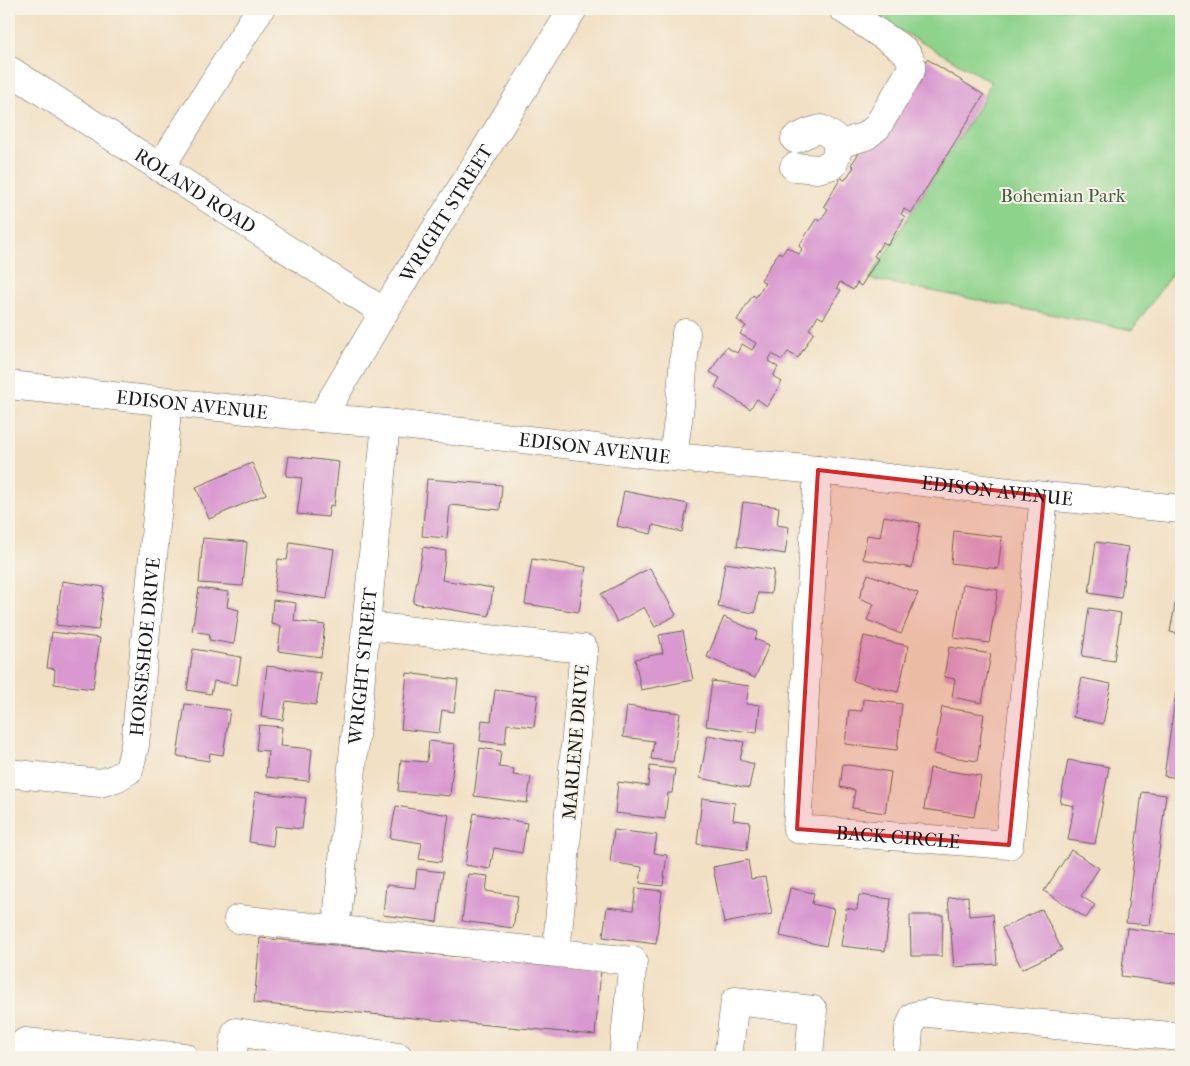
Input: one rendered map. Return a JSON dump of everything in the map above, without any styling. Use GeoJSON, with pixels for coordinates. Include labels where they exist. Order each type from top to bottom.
{"type":"FeatureCollection","features":[{"type":"Feature","properties":{"kind":"street"},"geometry":{"type":"LineString","coordinates":[[160,168],[260,9]]}},
{"type":"Feature","properties":{"kind":"street","name":"WRIGHT STREET"},"geometry":{"type":"LineString","coordinates":[[321,418],[384,312],[574,9]]}},
{"type":"Feature","properties":{"kind":"street"},"geometry":{"type":"LineString","coordinates":[[837,145],[866,136],[877,127],[911,70],[912,64],[910,57],[904,50],[843,9]]}},
{"type":"Feature","properties":{"kind":"street","name":"ROLAND ROAD"},"geometry":{"type":"LineString","coordinates":[[9,70],[384,312]]}},
{"type":"Feature","properties":{"kind":"street"},"geometry":{"type":"LineString","coordinates":[[794,167],[818,169],[833,165],[838,150],[834,137],[821,129],[795,139]]}},
{"type":"Feature","properties":{"kind":"street"},"geometry":{"type":"LineString","coordinates":[[673,457],[686,333]]}},
{"type":"Feature","properties":{"kind":"street","name":"EDISON AVENUE"},"geometry":{"type":"LineString","coordinates":[[9,385],[321,418],[386,423],[673,457],[818,470],[1044,496],[1181,509]]}},
{"type":"Feature","properties":{"kind":"street","name":"HORSESHOE DRIVE"},"geometry":{"type":"LineString","coordinates":[[9,773],[100,783],[116,778],[129,770],[135,745],[168,401]]}},
{"type":"Feature","properties":{"kind":"street","name":"WRIGHT STREET"},"geometry":{"type":"LineString","coordinates":[[338,910],[386,423]]}},
{"type":"Feature","properties":{"kind":"street","name":"BACK CIRCLE"},"geometry":{"type":"LineString","coordinates":[[818,470],[797,829],[1009,845],[1044,496]]}},
{"type":"Feature","properties":{"kind":"street","name":"MARLENE DRIVE"},"geometry":{"type":"LineString","coordinates":[[367,626],[584,649],[558,933]]}},
{"type":"Feature","properties":{"kind":"street"},"geometry":{"type":"LineString","coordinates":[[238,919],[633,960],[623,1057]]}},
{"type":"Feature","properties":{"kind":"street"},"geometry":{"type":"LineString","coordinates":[[728,1057],[736,1001],[813,1010],[809,1057]]}},
{"type":"Feature","properties":{"kind":"street"},"geometry":{"type":"LineString","coordinates":[[907,1057],[909,1028],[914,1016],[928,1013],[1181,1037]]}},
{"type":"Feature","properties":{"kind":"street"},"geometry":{"type":"LineString","coordinates":[[232,1057],[236,1032],[400,1057]]}},
{"type":"Feature","properties":{"kind":"street"},"geometry":{"type":"LineString","coordinates":[[25,1042],[184,1057]]}},
{"type":"Feature","properties":{"kind":"path"},"geometry":{"type":"LineString","coordinates":[[1178,9],[1181,14]]}},
{"type":"Feature","properties":{"kind":"highlighted area"},"geometry":{"type":"Polygon","coordinates":[[[818,470],[1044,496],[1009,845],[797,829],[818,470]]]}},
{"type":"Feature","properties":{"kind":"green space","name":"Bohemian Park"},"geometry":{"type":"Polygon","coordinates":[[[863,9],[1181,9],[1181,261],[1132,330],[869,279],[983,100],[991,82],[863,9]]]}},
{"type":"Feature","properties":{"kind":"building"},"geometry":{"type":"Polygon","coordinates":[[[927,59],[984,95],[911,213],[904,209],[901,214],[905,217],[888,245],[883,242],[874,256],[878,259],[861,286],[857,283],[853,290],[840,282],[837,288],[841,290],[823,319],[818,316],[809,329],[814,332],[798,358],[788,352],[782,360],[772,354],[768,361],[778,367],[773,376],[782,382],[767,406],[757,399],[750,409],[715,387],[720,378],[710,372],[726,347],[737,353],[742,344],[752,350],[756,343],[740,334],[746,326],[737,320],[753,295],[756,297],[765,283],[761,280],[779,252],[782,254],[787,247],[799,254],[802,249],[799,246],[816,219],[820,221],[828,209],[824,206],[841,178],[845,180],[854,167],[851,165],[865,144],[872,148],[927,59]]]}},
{"type":"Feature","properties":{"kind":"building"},"geometry":{"type":"Polygon","coordinates":[[[289,456],[339,462],[334,506],[330,505],[328,517],[297,514],[302,478],[286,476],[289,456]]]}},
{"type":"Feature","properties":{"kind":"building"},"geometry":{"type":"Polygon","coordinates":[[[252,463],[266,494],[209,519],[196,487],[252,463]]]}},
{"type":"Feature","properties":{"kind":"building"},"geometry":{"type":"Polygon","coordinates":[[[427,479],[502,485],[500,510],[450,505],[447,538],[422,536],[427,479]]]}},
{"type":"Feature","properties":{"kind":"building"},"geometry":{"type":"Polygon","coordinates":[[[624,491],[688,504],[682,532],[653,525],[651,534],[617,526],[624,491]]]}},
{"type":"Feature","properties":{"kind":"building"},"geometry":{"type":"Polygon","coordinates":[[[743,502],[779,507],[777,525],[789,527],[785,554],[737,546],[743,502]]]}},
{"type":"Feature","properties":{"kind":"building"},"geometry":{"type":"Polygon","coordinates":[[[884,516],[920,523],[912,568],[863,559],[867,535],[880,537],[884,516]]]}},
{"type":"Feature","properties":{"kind":"building"},"geometry":{"type":"Polygon","coordinates":[[[954,531],[1002,537],[998,569],[951,563],[954,531]]]}},
{"type":"Feature","properties":{"kind":"building"},"geometry":{"type":"Polygon","coordinates":[[[203,538],[247,542],[243,586],[199,583],[203,538]]]}},
{"type":"Feature","properties":{"kind":"building"},"geometry":{"type":"Polygon","coordinates":[[[290,542],[334,549],[327,599],[274,591],[278,559],[287,560],[290,542]]]}},
{"type":"Feature","properties":{"kind":"building"},"geometry":{"type":"Polygon","coordinates":[[[1096,542],[1128,547],[1121,598],[1089,593],[1096,542]]]}},
{"type":"Feature","properties":{"kind":"building"},"geometry":{"type":"Polygon","coordinates":[[[423,547],[446,551],[442,580],[493,588],[489,616],[413,603],[423,547]]]}},
{"type":"Feature","properties":{"kind":"building"},"geometry":{"type":"Polygon","coordinates":[[[532,559],[586,567],[579,612],[525,604],[532,559]]]}},
{"type":"Feature","properties":{"kind":"building"},"geometry":{"type":"Polygon","coordinates":[[[725,563],[774,570],[771,594],[758,593],[755,613],[718,607],[725,563]]]}},
{"type":"Feature","properties":{"kind":"building"},"geometry":{"type":"Polygon","coordinates":[[[650,568],[676,615],[655,627],[644,607],[617,622],[601,594],[650,568]]]}},
{"type":"Feature","properties":{"kind":"building"},"geometry":{"type":"Polygon","coordinates":[[[868,574],[918,593],[901,634],[867,620],[874,604],[859,598],[868,574]]]}},
{"type":"Feature","properties":{"kind":"building"},"geometry":{"type":"Polygon","coordinates":[[[1181,578],[1181,634],[1170,632],[1181,578]]]}},
{"type":"Feature","properties":{"kind":"building"},"geometry":{"type":"Polygon","coordinates":[[[62,581],[104,587],[98,630],[56,625],[62,581]]]}},
{"type":"Feature","properties":{"kind":"building"},"geometry":{"type":"Polygon","coordinates":[[[963,584],[998,590],[989,643],[954,638],[963,584]]]}},
{"type":"Feature","properties":{"kind":"building"},"geometry":{"type":"Polygon","coordinates":[[[199,588],[229,592],[227,607],[239,610],[234,644],[209,640],[210,634],[192,631],[199,588]]]}},
{"type":"Feature","properties":{"kind":"building"},"geometry":{"type":"Polygon","coordinates":[[[273,600],[296,603],[294,621],[325,625],[321,657],[278,651],[281,626],[271,624],[273,600]]]}},
{"type":"Feature","properties":{"kind":"building"},"geometry":{"type":"Polygon","coordinates":[[[1089,608],[1121,613],[1114,661],[1082,656],[1089,608]]]}},
{"type":"Feature","properties":{"kind":"building"},"geometry":{"type":"Polygon","coordinates":[[[724,617],[758,632],[755,639],[769,645],[755,678],[707,657],[724,617]]]}},
{"type":"Feature","properties":{"kind":"building"},"geometry":{"type":"Polygon","coordinates":[[[683,631],[693,680],[641,690],[635,659],[663,653],[659,635],[683,631]]]}},
{"type":"Feature","properties":{"kind":"building"},"geometry":{"type":"Polygon","coordinates":[[[52,632],[100,638],[93,689],[54,684],[55,669],[47,668],[52,632]]]}},
{"type":"Feature","properties":{"kind":"building"},"geometry":{"type":"Polygon","coordinates":[[[864,636],[909,646],[898,692],[853,681],[864,636]]]}},
{"type":"Feature","properties":{"kind":"building"},"geometry":{"type":"Polygon","coordinates":[[[949,647],[991,654],[982,703],[952,697],[955,679],[944,677],[949,647]]]}},
{"type":"Feature","properties":{"kind":"building"},"geometry":{"type":"Polygon","coordinates":[[[193,649],[241,657],[237,685],[214,681],[211,694],[187,690],[193,649]]]}},
{"type":"Feature","properties":{"kind":"building"},"geometry":{"type":"Polygon","coordinates":[[[1180,665],[1181,770],[1180,778],[1164,776],[1180,665]]]}},
{"type":"Feature","properties":{"kind":"building"},"geometry":{"type":"Polygon","coordinates":[[[267,666],[321,673],[316,705],[286,701],[283,720],[261,717],[267,666]]]}},
{"type":"Feature","properties":{"kind":"building"},"geometry":{"type":"Polygon","coordinates":[[[407,673],[458,680],[454,712],[442,710],[439,733],[401,729],[407,673]]]}},
{"type":"Feature","properties":{"kind":"building"},"geometry":{"type":"Polygon","coordinates":[[[1082,678],[1111,684],[1103,724],[1073,717],[1082,678]]]}},
{"type":"Feature","properties":{"kind":"building"},"geometry":{"type":"Polygon","coordinates":[[[712,681],[749,686],[746,704],[760,705],[757,733],[706,726],[712,681]]]}},
{"type":"Feature","properties":{"kind":"building"},"geometry":{"type":"Polygon","coordinates":[[[495,690],[538,695],[534,727],[507,724],[505,744],[480,741],[482,720],[491,721],[495,690]]]}},
{"type":"Feature","properties":{"kind":"building"},"geometry":{"type":"Polygon","coordinates":[[[863,699],[902,704],[897,750],[845,744],[849,710],[862,711],[863,699]]]}},
{"type":"Feature","properties":{"kind":"building"},"geometry":{"type":"Polygon","coordinates":[[[185,704],[230,710],[223,755],[210,753],[209,761],[177,756],[185,704]]]}},
{"type":"Feature","properties":{"kind":"building"},"geometry":{"type":"Polygon","coordinates":[[[627,706],[680,713],[673,762],[651,759],[654,741],[623,737],[627,706]]]}},
{"type":"Feature","properties":{"kind":"building"},"geometry":{"type":"Polygon","coordinates":[[[942,707],[984,714],[977,761],[934,754],[942,707]]]}},
{"type":"Feature","properties":{"kind":"building"},"geometry":{"type":"Polygon","coordinates":[[[259,725],[282,727],[280,746],[312,749],[309,781],[266,777],[268,751],[256,750],[259,725]]]}},
{"type":"Feature","properties":{"kind":"building"},"geometry":{"type":"Polygon","coordinates":[[[708,735],[744,742],[740,760],[754,764],[749,788],[700,778],[708,735]]]}},
{"type":"Feature","properties":{"kind":"building"},"geometry":{"type":"Polygon","coordinates":[[[429,741],[455,744],[450,796],[398,791],[401,760],[427,762],[429,741]]]}},
{"type":"Feature","properties":{"kind":"building"},"geometry":{"type":"Polygon","coordinates":[[[480,748],[501,751],[499,767],[514,769],[513,775],[531,777],[527,803],[474,796],[480,748]]]}},
{"type":"Feature","properties":{"kind":"building"},"geometry":{"type":"Polygon","coordinates":[[[1068,760],[1109,767],[1095,844],[1068,840],[1074,806],[1060,803],[1068,760]]]}},
{"type":"Feature","properties":{"kind":"building"},"geometry":{"type":"Polygon","coordinates":[[[843,764],[891,772],[885,813],[852,808],[855,790],[840,787],[843,764]]]}},
{"type":"Feature","properties":{"kind":"building"},"geometry":{"type":"Polygon","coordinates":[[[650,766],[675,769],[672,793],[668,793],[665,819],[615,813],[618,782],[648,786],[650,766]]]}},
{"type":"Feature","properties":{"kind":"building"},"geometry":{"type":"Polygon","coordinates":[[[930,768],[981,776],[974,817],[924,809],[930,768]]]}},
{"type":"Feature","properties":{"kind":"building"},"geometry":{"type":"Polygon","coordinates":[[[255,792],[306,798],[302,829],[275,826],[273,846],[249,842],[255,792]]]}},
{"type":"Feature","properties":{"kind":"building"},"geometry":{"type":"Polygon","coordinates":[[[1142,792],[1166,795],[1150,925],[1126,923],[1142,792]]]}},
{"type":"Feature","properties":{"kind":"building"},"geometry":{"type":"Polygon","coordinates":[[[702,798],[735,803],[733,820],[750,822],[747,850],[697,844],[702,798]]]}},
{"type":"Feature","properties":{"kind":"building"},"geometry":{"type":"Polygon","coordinates":[[[396,806],[449,815],[441,862],[419,859],[422,843],[390,838],[396,806]]]}},
{"type":"Feature","properties":{"kind":"building"},"geometry":{"type":"Polygon","coordinates":[[[474,813],[527,823],[522,853],[494,848],[490,869],[465,865],[474,813]]]}},
{"type":"Feature","properties":{"kind":"building"},"geometry":{"type":"Polygon","coordinates":[[[614,830],[657,835],[654,853],[667,855],[663,886],[640,883],[642,867],[610,862],[614,830]]]}},
{"type":"Feature","properties":{"kind":"building"},"geometry":{"type":"Polygon","coordinates":[[[1071,850],[1099,868],[1081,896],[1095,905],[1086,918],[1044,891],[1071,850]]]}},
{"type":"Feature","properties":{"kind":"building"},"geometry":{"type":"Polygon","coordinates":[[[748,860],[751,879],[765,877],[772,914],[724,923],[713,867],[748,860]]]}},
{"type":"Feature","properties":{"kind":"building"},"geometry":{"type":"Polygon","coordinates":[[[417,869],[443,872],[437,922],[383,915],[386,885],[415,888],[417,869]]]}},
{"type":"Feature","properties":{"kind":"building"},"geometry":{"type":"Polygon","coordinates":[[[468,874],[488,876],[486,891],[518,896],[513,928],[462,921],[468,874]]]}},
{"type":"Feature","properties":{"kind":"building"},"geometry":{"type":"Polygon","coordinates":[[[636,888],[662,891],[656,944],[603,937],[607,907],[633,910],[636,888]]]}},
{"type":"Feature","properties":{"kind":"building"},"geometry":{"type":"Polygon","coordinates":[[[790,888],[814,893],[812,904],[834,909],[826,946],[780,936],[790,888]]]}},
{"type":"Feature","properties":{"kind":"building"},"geometry":{"type":"Polygon","coordinates":[[[859,895],[891,899],[885,951],[841,946],[846,908],[857,910],[859,895]]]}},
{"type":"Feature","properties":{"kind":"building"},"geometry":{"type":"Polygon","coordinates":[[[968,896],[969,916],[993,914],[997,964],[954,967],[948,898],[968,896]]]}},
{"type":"Feature","properties":{"kind":"building"},"geometry":{"type":"Polygon","coordinates":[[[1042,909],[1062,950],[1022,969],[1002,928],[1042,909]]]}},
{"type":"Feature","properties":{"kind":"building"},"geometry":{"type":"Polygon","coordinates":[[[910,915],[943,915],[942,956],[911,956],[910,915]]]}},
{"type":"Feature","properties":{"kind":"building"},"geometry":{"type":"Polygon","coordinates":[[[1127,928],[1181,935],[1181,984],[1121,976],[1127,928]]]}},
{"type":"Feature","properties":{"kind":"building"},"geometry":{"type":"Polygon","coordinates":[[[260,938],[601,970],[595,1035],[254,1003],[260,938]]]}}]}
